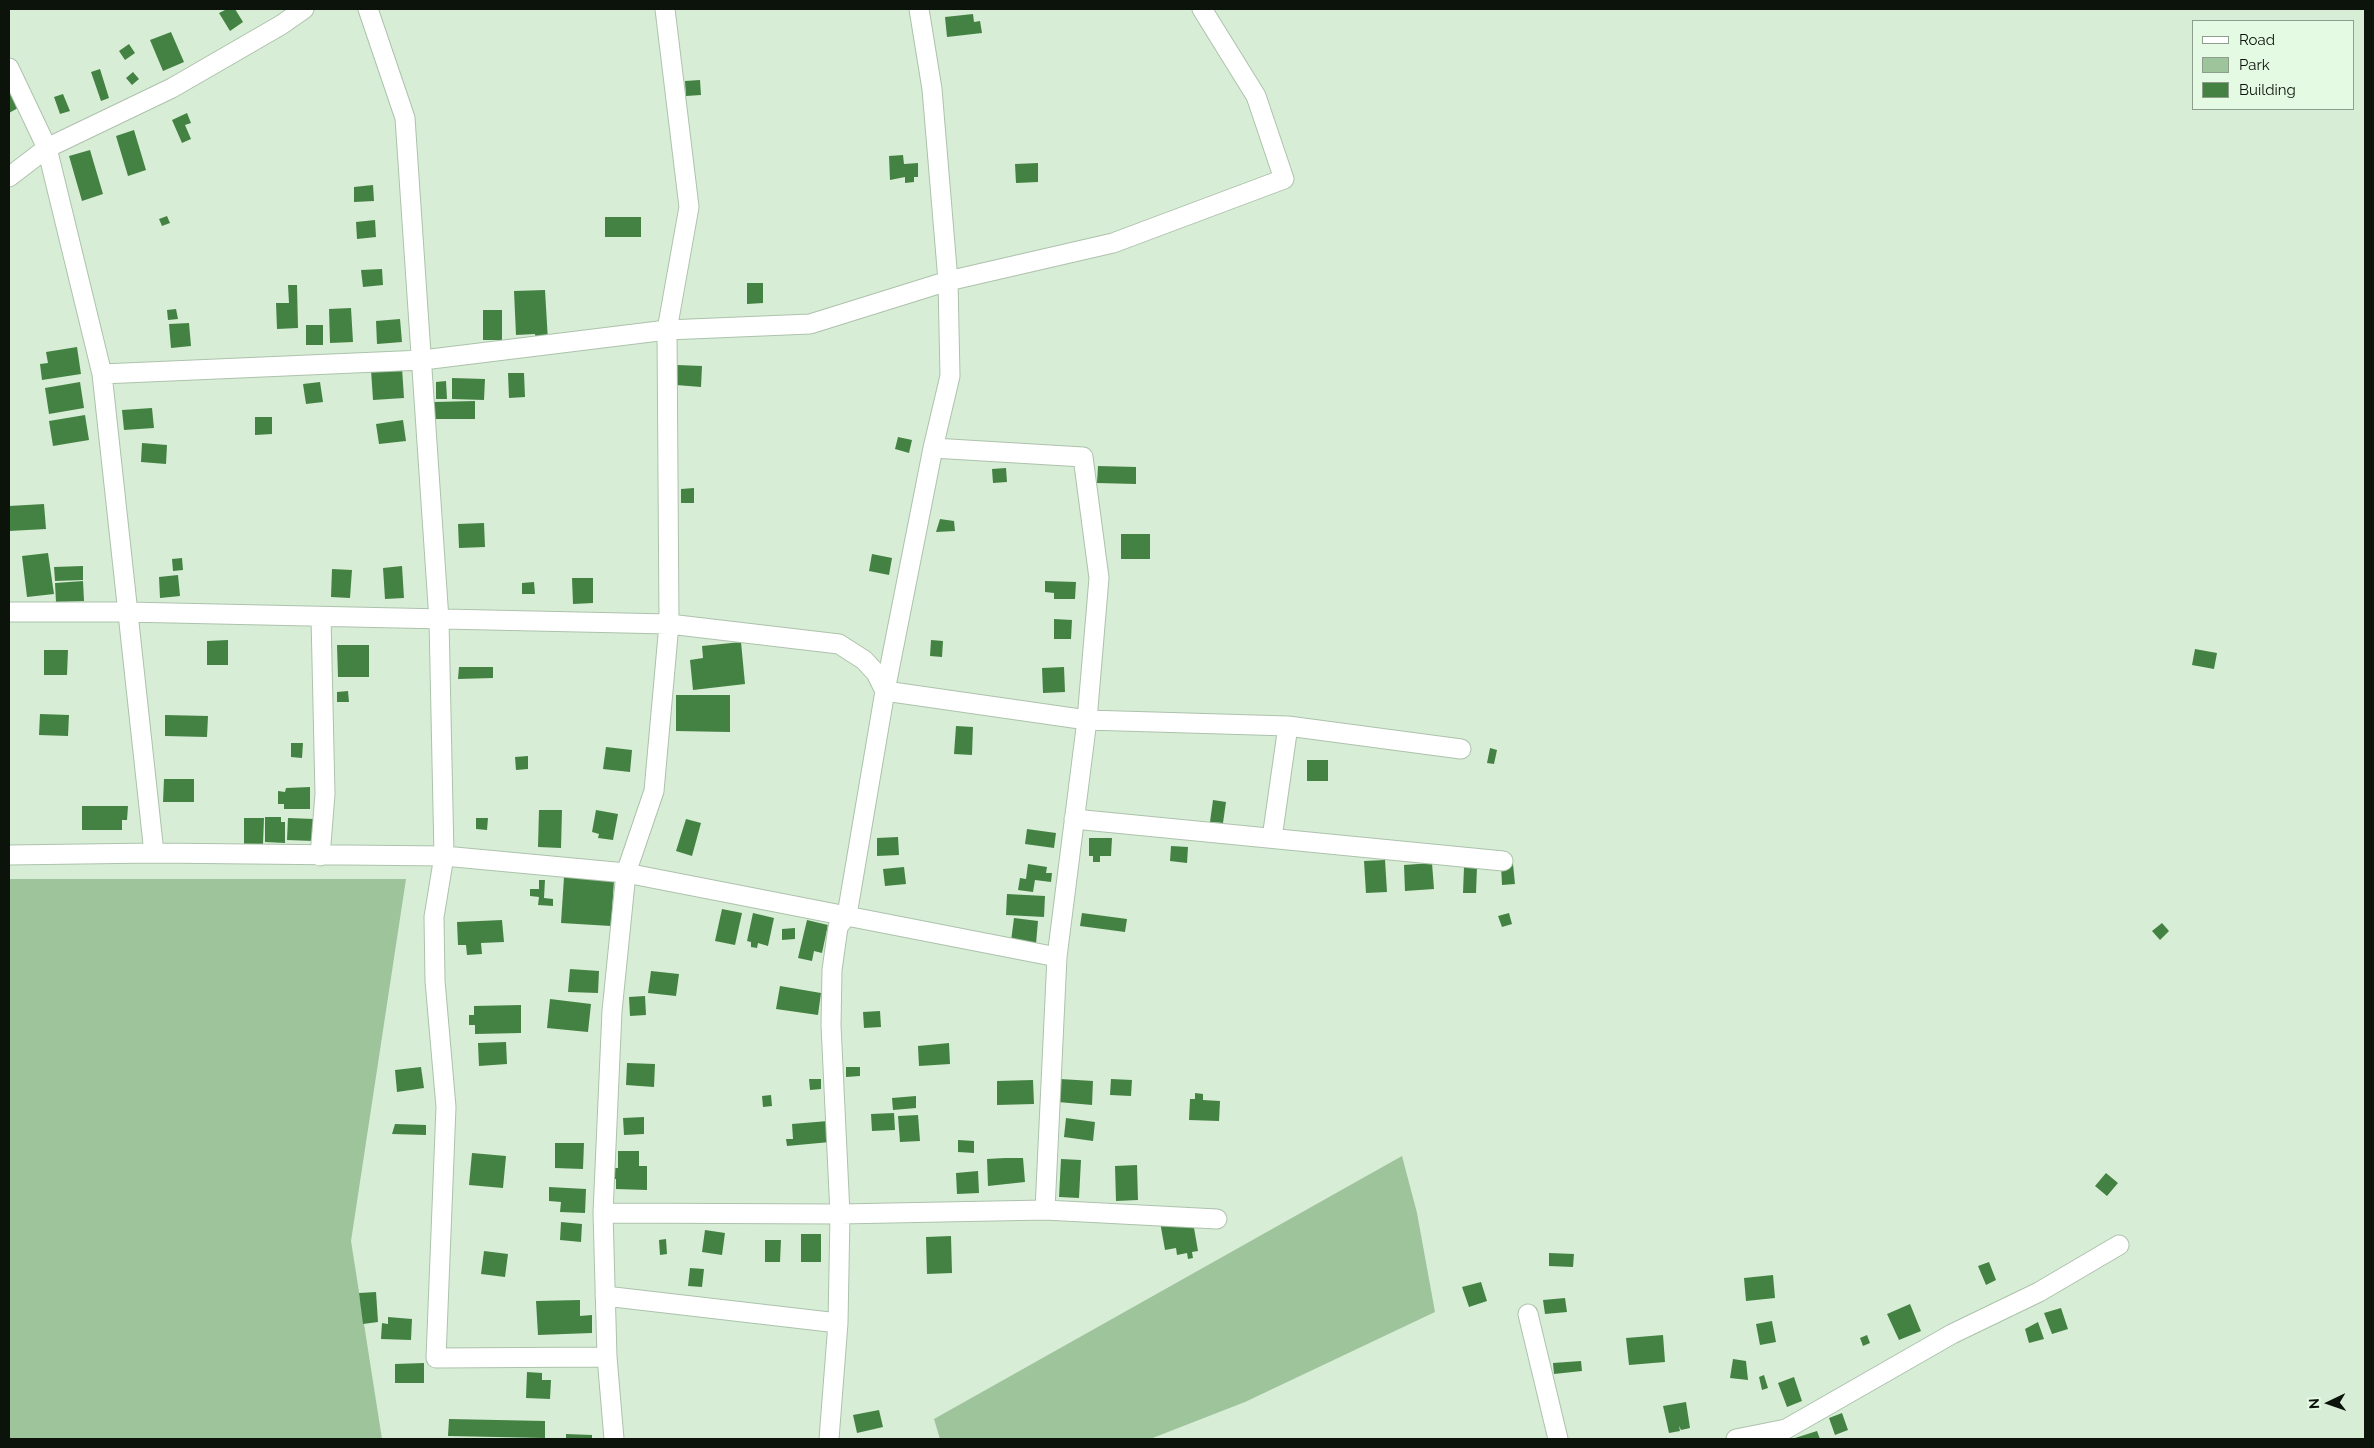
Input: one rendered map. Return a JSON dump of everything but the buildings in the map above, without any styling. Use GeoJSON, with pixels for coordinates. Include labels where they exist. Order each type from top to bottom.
{"type":"FeatureCollection","features":[{"type":"Feature","properties":{"kind":"street"},"geometry":{"type":"LineString","coordinates":[[9,177],[47,148],[172,88],[304,9]]}},
{"type":"Feature","properties":{"kind":"street"},"geometry":{"type":"LineString","coordinates":[[368,9],[405,118],[423,360],[439,620],[444,856],[434,917],[435,981],[446,1107],[436,1358],[607,1357]]}},
{"type":"Feature","properties":{"kind":"street"},"geometry":{"type":"LineString","coordinates":[[614,1439],[607,1357],[602,1213],[612,1011],[626,872],[654,791],[670,624],[667,330],[689,207],[665,9]]}},
{"type":"Feature","properties":{"kind":"street"},"geometry":{"type":"LineString","coordinates":[[829,1439],[838,1323],[840,1214],[831,1025],[832,970],[838,927],[847,915],[885,691],[933,448],[950,376],[948,281],[932,89],[919,9]]}},
{"type":"Feature","properties":{"kind":"street"},"geometry":{"type":"LineString","coordinates":[[102,374],[423,360],[667,330],[810,324],[948,281],[1113,243],[1284,179],[1256,96],[1202,9]]}},
{"type":"Feature","properties":{"kind":"street"},"geometry":{"type":"LineString","coordinates":[[9,68],[47,148],[102,374],[154,853]]}},
{"type":"Feature","properties":{"kind":"street"},"geometry":{"type":"LineString","coordinates":[[933,448],[1083,457],[1099,578],[1087,720],[1056,957],[1045,1210]]}},
{"type":"Feature","properties":{"kind":"street"},"geometry":{"type":"LineString","coordinates":[[9,612],[128,612],[670,624],[839,644],[864,660],[876,674],[885,691]]}},
{"type":"Feature","properties":{"kind":"street"},"geometry":{"type":"LineString","coordinates":[[320,856],[325,794],[321,617]]}},
{"type":"Feature","properties":{"kind":"street"},"geometry":{"type":"LineString","coordinates":[[885,691],[1087,720],[1288,726],[1460,749]]}},
{"type":"Feature","properties":{"kind":"street"},"geometry":{"type":"LineString","coordinates":[[1272,838],[1288,726]]}},
{"type":"Feature","properties":{"kind":"street"},"geometry":{"type":"LineString","coordinates":[[1074,819],[1503,860]]}},
{"type":"Feature","properties":{"kind":"street"},"geometry":{"type":"LineString","coordinates":[[9,855],[154,853],[444,856],[626,872],[1056,957]]}},
{"type":"Feature","properties":{"kind":"street"},"geometry":{"type":"LineString","coordinates":[[602,1213],[840,1214],[1045,1210],[1217,1219]]}},
{"type":"Feature","properties":{"kind":"street"},"geometry":{"type":"LineString","coordinates":[[1736,1439],[1786,1429],[1952,1334],[2039,1292],[2120,1245]]}},
{"type":"Feature","properties":{"kind":"street"},"geometry":{"type":"LineString","coordinates":[[605,1296],[838,1323]]}},
{"type":"Feature","properties":{"kind":"street"},"geometry":{"type":"LineString","coordinates":[[1528,1314],[1558,1439]]}},
{"type":"Feature","properties":{"kind":"green space"},"geometry":{"type":"Polygon","coordinates":[[[9,879],[406,879],[351,1241],[382,1439],[9,1439],[9,879]]]}},
{"type":"Feature","properties":{"kind":"green space"},"geometry":{"type":"Polygon","coordinates":[[[1402,1156],[1417,1213],[1435,1312],[1245,1402],[1150,1439],[940,1439],[934,1419],[1402,1156]]]}}]}
